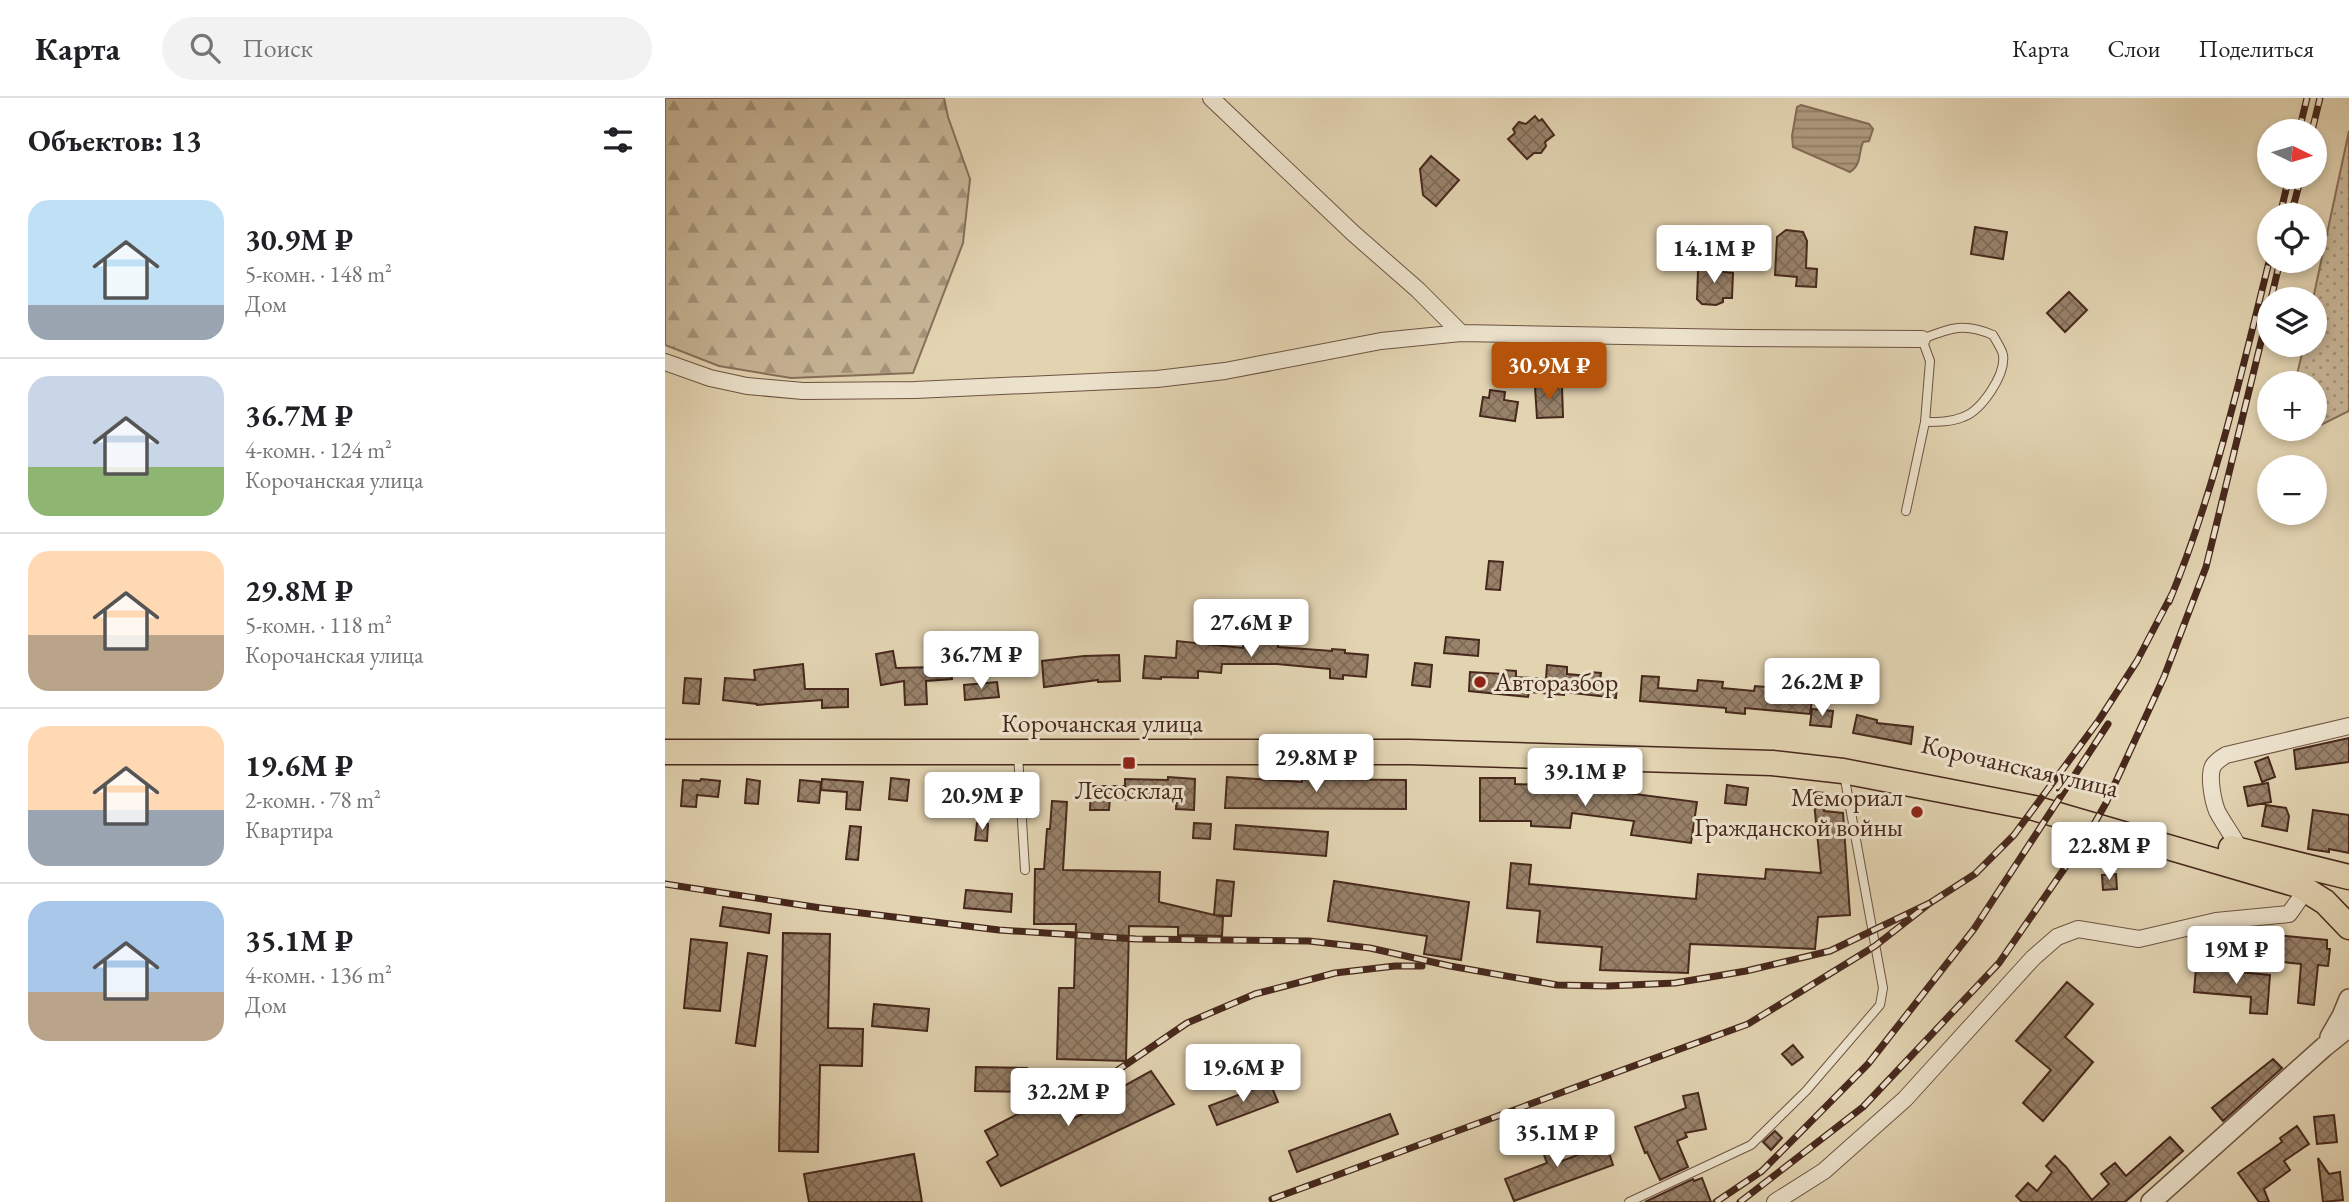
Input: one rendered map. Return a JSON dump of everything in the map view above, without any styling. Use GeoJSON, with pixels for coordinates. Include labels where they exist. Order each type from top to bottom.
{"type":"FeatureCollection","features":[{"type":"Feature","properties":{"kind":"main road","name":"Корочанская улица"},"geometry":{"type":"LineString","coordinates":[[665,752],[1408,740],[1772,750],[1844,758],[2042,797],[2349,877]]}},
{"type":"Feature","properties":{"kind":"main road","name":"Корочанская улица"},"geometry":{"type":"LineString","coordinates":[[665,741],[1410,752],[1772,763],[1843,771],[2051,813],[2289,882],[2325,902],[2349,927]]}},
{"type":"Feature","properties":{"kind":"street"},"geometry":{"type":"LineString","coordinates":[[1211,98],[1461,333]]}},
{"type":"Feature","properties":{"kind":"street"},"geometry":{"type":"LineString","coordinates":[[665,362],[711,378],[747,386],[803,391],[915,390],[1157,379],[1251,367],[1381,341],[1461,333],[1921,339]]}},
{"type":"Feature","properties":{"kind":"street"},"geometry":{"type":"LineString","coordinates":[[2241,851],[2216,810],[2211,778],[2212,768],[2218,759],[2349,726]]}},
{"type":"Feature","properties":{"kind":"street"},"geometry":{"type":"LineString","coordinates":[[1776,1202],[1824,1171],[1905,1099],[2033,958],[2057,937],[2078,929],[2139,939],[2216,921],[2289,914],[2306,890]]}},
{"type":"Feature","properties":{"kind":"street"},"geometry":{"type":"LineString","coordinates":[[2324,1047],[2349,999]]}},
{"type":"Feature","properties":{"kind":"street"},"geometry":{"type":"LineString","coordinates":[[2151,1202],[2349,1027]]}},
{"type":"Feature","properties":{"kind":"lane"},"geometry":{"type":"LineString","coordinates":[[1906,511],[1925,422],[1930,361],[1921,339],[1951,328],[1977,328],[1993,335],[2003,355],[1999,376],[1985,401],[1966,417],[1945,422],[1925,422]]}},
{"type":"Feature","properties":{"kind":"lane"},"geometry":{"type":"LineString","coordinates":[[1017,747],[1025,870]]}},
{"type":"Feature","properties":{"kind":"lane"},"geometry":{"type":"LineString","coordinates":[[1629,1202],[1751,1144],[1806,1091],[1880,1004],[1883,988],[1843,771]]}},
{"type":"Feature","properties":{"kind":"green space"},"geometry":{"type":"Polygon","coordinates":[[[665,98],[944,98],[970,179],[963,243],[913,373],[791,378],[719,366],[665,345],[665,98]]]}},
{"type":"Feature","properties":{"kind":"green space"},"geometry":{"type":"Polygon","coordinates":[[[2349,131],[2349,411],[2327,422],[2327,371],[2298,371],[2301,357],[2327,357],[2327,287],[2316,287],[2319,273],[2327,273],[2327,234],[2349,131]]]}},
{"type":"Feature","properties":{"kind":"shaded area"},"geometry":{"type":"Polygon","coordinates":[[[1801,105],[1869,124],[1873,129],[1869,141],[1863,142],[1854,169],[1850,172],[1793,147],[1797,107],[1801,105]]]}},
{"type":"Feature","properties":{"kind":"building"},"geometry":{"type":"Polygon","coordinates":[[[1535,116],[1539,121],[1542,119],[1554,135],[1545,142],[1546,146],[1541,153],[1534,153],[1527,159],[1508,139],[1515,133],[1513,129],[1519,122],[1526,124],[1535,116]]]}},
{"type":"Feature","properties":{"kind":"building"},"geometry":{"type":"Polygon","coordinates":[[[1431,156],[1459,180],[1436,206],[1423,195],[1420,169],[1431,156]]]}},
{"type":"Feature","properties":{"kind":"building"},"geometry":{"type":"Polygon","coordinates":[[[1975,227],[2007,232],[2003,259],[1971,254],[1975,227]]]}},
{"type":"Feature","properties":{"kind":"building"},"geometry":{"type":"Polygon","coordinates":[[[1786,230],[1803,232],[1807,241],[1806,268],[1817,269],[1816,287],[1796,286],[1797,277],[1775,275],[1777,237],[1786,230]]]}},
{"type":"Feature","properties":{"kind":"building"},"geometry":{"type":"Polygon","coordinates":[[[1706,264],[1717,265],[1724,272],[1733,273],[1732,298],[1723,298],[1723,302],[1716,305],[1702,304],[1697,299],[1698,271],[1706,264]]]}},
{"type":"Feature","properties":{"kind":"building"},"geometry":{"type":"Polygon","coordinates":[[[2069,292],[2087,310],[2065,332],[2047,313],[2069,292]]]}},
{"type":"Feature","properties":{"kind":"building"},"geometry":{"type":"Polygon","coordinates":[[[1562,386],[1563,417],[1537,418],[1535,387],[1562,386]]]}},
{"type":"Feature","properties":{"kind":"building"},"geometry":{"type":"Polygon","coordinates":[[[1490,390],[1505,392],[1504,400],[1518,402],[1515,421],[1480,416],[1483,397],[1489,398],[1490,390]]]}},
{"type":"Feature","properties":{"kind":"building"},"geometry":{"type":"Polygon","coordinates":[[[1489,561],[1503,562],[1500,590],[1486,589],[1489,561]]]}},
{"type":"Feature","properties":{"kind":"building"},"geometry":{"type":"Polygon","coordinates":[[[1244,636],[1262,636],[1262,642],[1278,644],[1278,647],[1345,650],[1345,653],[1368,655],[1366,677],[1343,675],[1343,679],[1330,678],[1330,669],[1277,664],[1222,664],[1221,673],[1198,671],[1198,678],[1143,678],[1145,656],[1176,658],[1177,641],[1243,648],[1244,636]]]}},
{"type":"Feature","properties":{"kind":"building"},"geometry":{"type":"Polygon","coordinates":[[[1446,637],[1479,640],[1478,656],[1444,653],[1446,637]]]}},
{"type":"Feature","properties":{"kind":"building"},"geometry":{"type":"Polygon","coordinates":[[[949,647],[952,679],[926,681],[927,704],[905,705],[904,681],[881,685],[876,654],[893,651],[896,668],[936,667],[935,648],[949,647]]]}},
{"type":"Feature","properties":{"kind":"building"},"geometry":{"type":"Polygon","coordinates":[[[1119,655],[1120,681],[1098,680],[1044,687],[1042,661],[1119,655]]]}},
{"type":"Feature","properties":{"kind":"building"},"geometry":{"type":"Polygon","coordinates":[[[1415,663],[1432,665],[1430,687],[1412,685],[1415,663]]]}},
{"type":"Feature","properties":{"kind":"building"},"geometry":{"type":"Polygon","coordinates":[[[803,664],[805,689],[848,689],[848,707],[822,708],[822,700],[757,705],[723,700],[725,678],[755,680],[754,670],[803,664]]]}},
{"type":"Feature","properties":{"kind":"building"},"geometry":{"type":"Polygon","coordinates":[[[1547,665],[1567,667],[1567,674],[1589,676],[1590,672],[1601,673],[1600,680],[1617,681],[1616,698],[1564,692],[1564,695],[1529,692],[1528,697],[1469,691],[1470,672],[1504,674],[1504,670],[1516,671],[1516,677],[1546,679],[1547,665]]]}},
{"type":"Feature","properties":{"kind":"building"},"geometry":{"type":"Polygon","coordinates":[[[1642,676],[1659,677],[1658,688],[1697,691],[1698,680],[1723,682],[1722,688],[1754,691],[1755,686],[1777,688],[1776,697],[1812,700],[1810,714],[1745,708],[1745,714],[1726,712],[1726,708],[1640,701],[1642,676]]]}},
{"type":"Feature","properties":{"kind":"building"},"geometry":{"type":"Polygon","coordinates":[[[685,678],[701,679],[699,704],[683,703],[685,678]]]}},
{"type":"Feature","properties":{"kind":"building"},"geometry":{"type":"Polygon","coordinates":[[[997,682],[999,697],[965,700],[964,685],[997,682]]]}},
{"type":"Feature","properties":{"kind":"building"},"geometry":{"type":"Polygon","coordinates":[[[1812,709],[1833,711],[1831,727],[1810,725],[1812,709]]]}},
{"type":"Feature","properties":{"kind":"building"},"geometry":{"type":"Polygon","coordinates":[[[1857,715],[1877,720],[1877,723],[1913,727],[1911,744],[1853,733],[1857,715]]]}},
{"type":"Feature","properties":{"kind":"building"},"geometry":{"type":"Polygon","coordinates":[[[2349,738],[2349,762],[2296,769],[2294,750],[2349,738]]]}},
{"type":"Feature","properties":{"kind":"building"},"geometry":{"type":"Polygon","coordinates":[[[2268,757],[2275,777],[2262,782],[2255,762],[2268,757]]]}},
{"type":"Feature","properties":{"kind":"building"},"geometry":{"type":"Polygon","coordinates":[[[1168,777],[1195,779],[1194,810],[1176,809],[1177,795],[1151,794],[1151,800],[1110,799],[1109,810],[1090,810],[1091,786],[1125,786],[1125,779],[1168,780],[1168,777]]]}},
{"type":"Feature","properties":{"kind":"building"},"geometry":{"type":"Polygon","coordinates":[[[1227,777],[1302,782],[1302,779],[1406,780],[1406,809],[1225,808],[1227,777]]]}},
{"type":"Feature","properties":{"kind":"building"},"geometry":{"type":"Polygon","coordinates":[[[891,778],[909,780],[907,801],[889,799],[891,778]]]}},
{"type":"Feature","properties":{"kind":"building"},"geometry":{"type":"Polygon","coordinates":[[[1480,778],[1515,778],[1515,784],[1573,786],[1697,802],[1691,843],[1631,835],[1634,821],[1572,813],[1570,828],[1531,826],[1531,821],[1480,821],[1480,778]]]}},
{"type":"Feature","properties":{"kind":"building"},"geometry":{"type":"Polygon","coordinates":[[[747,779],[760,781],[758,804],[745,803],[747,779]]]}},
{"type":"Feature","properties":{"kind":"building"},"geometry":{"type":"Polygon","coordinates":[[[822,779],[863,782],[860,810],[846,809],[847,792],[821,790],[822,779]]]}},
{"type":"Feature","properties":{"kind":"building"},"geometry":{"type":"Polygon","coordinates":[[[967,779],[989,781],[987,803],[946,800],[945,810],[932,809],[934,780],[966,783],[967,779]]]}},
{"type":"Feature","properties":{"kind":"building"},"geometry":{"type":"Polygon","coordinates":[[[683,780],[720,781],[718,797],[697,795],[696,807],[681,806],[683,780]]]}},
{"type":"Feature","properties":{"kind":"building"},"geometry":{"type":"Polygon","coordinates":[[[800,780],[821,782],[819,803],[798,801],[800,780]]]}},
{"type":"Feature","properties":{"kind":"building"},"geometry":{"type":"Polygon","coordinates":[[[2268,783],[2271,802],[2248,806],[2244,787],[2268,783]]]}},
{"type":"Feature","properties":{"kind":"building"},"geometry":{"type":"Polygon","coordinates":[[[1727,785],[1748,788],[1746,805],[1725,803],[1727,785]]]}},
{"type":"Feature","properties":{"kind":"building"},"geometry":{"type":"Polygon","coordinates":[[[1813,792],[1825,793],[1824,811],[1843,813],[1850,915],[1818,917],[1815,949],[1690,944],[1688,973],[1600,970],[1602,947],[1537,942],[1540,911],[1507,908],[1511,863],[1531,865],[1529,884],[1696,899],[1698,874],[1765,879],[1766,869],[1821,873],[1813,792]]]}},
{"type":"Feature","properties":{"kind":"building"},"geometry":{"type":"Polygon","coordinates":[[[1052,801],[1067,802],[1063,870],[1160,872],[1159,902],[1223,917],[1222,936],[1178,935],[1178,927],[1129,926],[1126,1061],[1057,1059],[1059,988],[1074,988],[1076,924],[1034,924],[1035,869],[1044,869],[1052,801]]]}},
{"type":"Feature","properties":{"kind":"building"},"geometry":{"type":"Polygon","coordinates":[[[2266,805],[2286,808],[2289,816],[2287,831],[2262,826],[2266,805]]]}},
{"type":"Feature","properties":{"kind":"building"},"geometry":{"type":"Polygon","coordinates":[[[2313,810],[2349,815],[2349,853],[2308,849],[2313,810]]]}},
{"type":"Feature","properties":{"kind":"building"},"geometry":{"type":"Polygon","coordinates":[[[977,823],[988,824],[987,841],[975,840],[977,823]]]}},
{"type":"Feature","properties":{"kind":"building"},"geometry":{"type":"Polygon","coordinates":[[[1194,823],[1211,824],[1210,839],[1193,838],[1194,823]]]}},
{"type":"Feature","properties":{"kind":"building"},"geometry":{"type":"Polygon","coordinates":[[[1236,825],[1328,832],[1326,856],[1234,849],[1236,825]]]}},
{"type":"Feature","properties":{"kind":"building"},"geometry":{"type":"Polygon","coordinates":[[[850,826],[861,827],[858,860],[846,859],[850,826]]]}},
{"type":"Feature","properties":{"kind":"building"},"geometry":{"type":"Polygon","coordinates":[[[2116,874],[2117,889],[2103,890],[2102,875],[2116,874]]]}},
{"type":"Feature","properties":{"kind":"building"},"geometry":{"type":"Polygon","coordinates":[[[1217,880],[1234,882],[1231,916],[1214,915],[1217,880]]]}},
{"type":"Feature","properties":{"kind":"building"},"geometry":{"type":"Polygon","coordinates":[[[1334,881],[1469,902],[1461,960],[1424,954],[1427,936],[1328,921],[1334,881]]]}},
{"type":"Feature","properties":{"kind":"building"},"geometry":{"type":"Polygon","coordinates":[[[966,890],[1012,894],[1011,912],[964,908],[966,890]]]}},
{"type":"Feature","properties":{"kind":"building"},"geometry":{"type":"Polygon","coordinates":[[[723,907],[771,914],[769,933],[720,926],[723,907]]]}},
{"type":"Feature","properties":{"kind":"building"},"geometry":{"type":"Polygon","coordinates":[[[783,933],[830,934],[828,1028],[863,1029],[862,1066],[820,1065],[818,1152],[779,1151],[783,933]]]}},
{"type":"Feature","properties":{"kind":"building"},"geometry":{"type":"Polygon","coordinates":[[[2276,935],[2327,940],[2327,949],[2330,949],[2328,966],[2318,965],[2314,1005],[2298,1003],[2301,964],[2273,961],[2276,935]]]}},
{"type":"Feature","properties":{"kind":"building"},"geometry":{"type":"Polygon","coordinates":[[[691,939],[727,943],[720,1011],[684,1008],[691,939]]]}},
{"type":"Feature","properties":{"kind":"building"},"geometry":{"type":"Polygon","coordinates":[[[748,953],[767,956],[755,1046],[736,1043],[748,953]]]}},
{"type":"Feature","properties":{"kind":"building"},"geometry":{"type":"Polygon","coordinates":[[[2196,968],[2270,975],[2267,1014],[2250,1013],[2251,997],[2194,992],[2196,968]]]}},
{"type":"Feature","properties":{"kind":"building"},"geometry":{"type":"Polygon","coordinates":[[[2067,982],[2093,1004],[2065,1037],[2093,1062],[2043,1121],[2023,1103],[2051,1070],[2016,1041],[2067,982]]]}},
{"type":"Feature","properties":{"kind":"building"},"geometry":{"type":"Polygon","coordinates":[[[874,1004],[929,1009],[927,1031],[872,1026],[874,1004]]]}},
{"type":"Feature","properties":{"kind":"building"},"geometry":{"type":"Polygon","coordinates":[[[1793,1045],[1803,1057],[1792,1065],[1782,1054],[1793,1045]]]}},
{"type":"Feature","properties":{"kind":"building"},"geometry":{"type":"Polygon","coordinates":[[[2273,1059],[2282,1068],[2223,1121],[2212,1108],[2273,1059]]]}},
{"type":"Feature","properties":{"kind":"building"},"geometry":{"type":"Polygon","coordinates":[[[976,1067],[1027,1068],[1026,1092],[975,1091],[976,1067]]]}},
{"type":"Feature","properties":{"kind":"building"},"geometry":{"type":"Polygon","coordinates":[[[1151,1071],[1174,1104],[1001,1186],[987,1162],[998,1155],[985,1131],[1056,1094],[1070,1120],[1106,1103],[1104,1097],[1151,1071]]]}},
{"type":"Feature","properties":{"kind":"building"},"geometry":{"type":"Polygon","coordinates":[[[1270,1083],[1278,1102],[1217,1125],[1209,1106],[1270,1083]]]}},
{"type":"Feature","properties":{"kind":"building"},"geometry":{"type":"Polygon","coordinates":[[[1698,1093],[1706,1129],[1685,1133],[1687,1137],[1677,1141],[1688,1167],[1660,1180],[1635,1127],[1686,1108],[1683,1096],[1698,1093]]]}},
{"type":"Feature","properties":{"kind":"building"},"geometry":{"type":"Polygon","coordinates":[[[1390,1114],[1398,1134],[1297,1172],[1289,1151],[1390,1114]]]}},
{"type":"Feature","properties":{"kind":"building"},"geometry":{"type":"Polygon","coordinates":[[[2334,1115],[2337,1142],[2317,1144],[2314,1117],[2334,1115]]]}},
{"type":"Feature","properties":{"kind":"building"},"geometry":{"type":"Polygon","coordinates":[[[2297,1126],[2309,1144],[2284,1161],[2290,1170],[2264,1189],[2269,1202],[2259,1202],[2238,1173],[2282,1142],[2280,1138],[2297,1126]]]}},
{"type":"Feature","properties":{"kind":"building"},"geometry":{"type":"Polygon","coordinates":[[[1775,1131],[1782,1138],[1771,1150],[1763,1142],[1775,1131]]]}},
{"type":"Feature","properties":{"kind":"building"},"geometry":{"type":"Polygon","coordinates":[[[1551,1134],[1562,1161],[1606,1144],[1613,1165],[1514,1201],[1505,1179],[1547,1163],[1538,1139],[1551,1134]]]}},
{"type":"Feature","properties":{"kind":"building"},"geometry":{"type":"Polygon","coordinates":[[[2170,1137],[2183,1151],[2125,1202],[2022,1202],[2016,1196],[2028,1183],[2037,1191],[2052,1172],[2046,1166],[2055,1156],[2092,1200],[2109,1184],[2101,1174],[2115,1163],[2126,1176],[2170,1137]]]}},
{"type":"Feature","properties":{"kind":"building"},"geometry":{"type":"Polygon","coordinates":[[[914,1154],[922,1202],[809,1202],[804,1174],[914,1154]]]}},
{"type":"Feature","properties":{"kind":"building"},"geometry":{"type":"Polygon","coordinates":[[[2318,1158],[2329,1174],[2340,1172],[2343,1200],[2323,1202],[2318,1158]]]}},
{"type":"Feature","properties":{"kind":"building"},"geometry":{"type":"Polygon","coordinates":[[[1702,1178],[1711,1202],[1645,1202],[1693,1179],[1702,1178]]]}},
{"type":"Feature","properties":{"kind":"railway"},"geometry":{"type":"LineString","coordinates":[[2302,119],[2307,98]]}},
{"type":"Feature","properties":{"kind":"railway"},"geometry":{"type":"LineString","coordinates":[[2315,119],[2320,98]]}},
{"type":"Feature","properties":{"kind":"railway"},"geometry":{"type":"LineString","coordinates":[[2283,203],[2286,189]]}},
{"type":"Feature","properties":{"kind":"railway"},"geometry":{"type":"LineString","coordinates":[[2294,203],[2298,189]]}},
{"type":"Feature","properties":{"kind":"railway"},"geometry":{"type":"LineString","coordinates":[[2169,602],[2214,475],[2266,273]]}},
{"type":"Feature","properties":{"kind":"railway"},"geometry":{"type":"LineString","coordinates":[[2274,287],[2277,273]]}},
{"type":"Feature","properties":{"kind":"railway"},"geometry":{"type":"LineString","coordinates":[[1740,1202],[1863,1107],[1999,963],[2089,833],[2106,803],[2164,677],[2206,567],[2257,357]]}},
{"type":"Feature","properties":{"kind":"railway"},"geometry":{"type":"LineString","coordinates":[[1272,1199],[1748,1024],[1875,946],[1930,903],[1975,874],[2014,835],[2099,720],[2137,661],[2172,594]]}},
{"type":"Feature","properties":{"kind":"railway"},"geometry":{"type":"LineString","coordinates":[[1716,1202],[1762,1171],[1868,1064],[1974,929],[2108,724]]}},
{"type":"Feature","properties":{"kind":"railway"},"geometry":{"type":"LineString","coordinates":[[665,884],[821,908],[999,930],[1136,939],[1309,941],[1370,948],[1450,966],[1557,985],[1608,986],[1675,983],[1746,971],[1830,951],[1930,903]]}},
{"type":"Feature","properties":{"kind":"railway"},"geometry":{"type":"LineString","coordinates":[[1071,1102],[1187,1023],[1255,994],[1335,973],[1395,966],[1422,966]]}},
{"type":"Feature","properties":{"kind":"place","name":"Авторазбор"},"geometry":{"type":"Point","coordinates":[1480,682]}},
{"type":"Feature","properties":{"kind":"place","name":"Лесосклад"},"geometry":{"type":"Point","coordinates":[1129,763]}},
{"type":"Feature","properties":{"kind":"place","name":"Мемориал Гражданской войны"},"geometry":{"type":"Point","coordinates":[1917,812]}}]}
